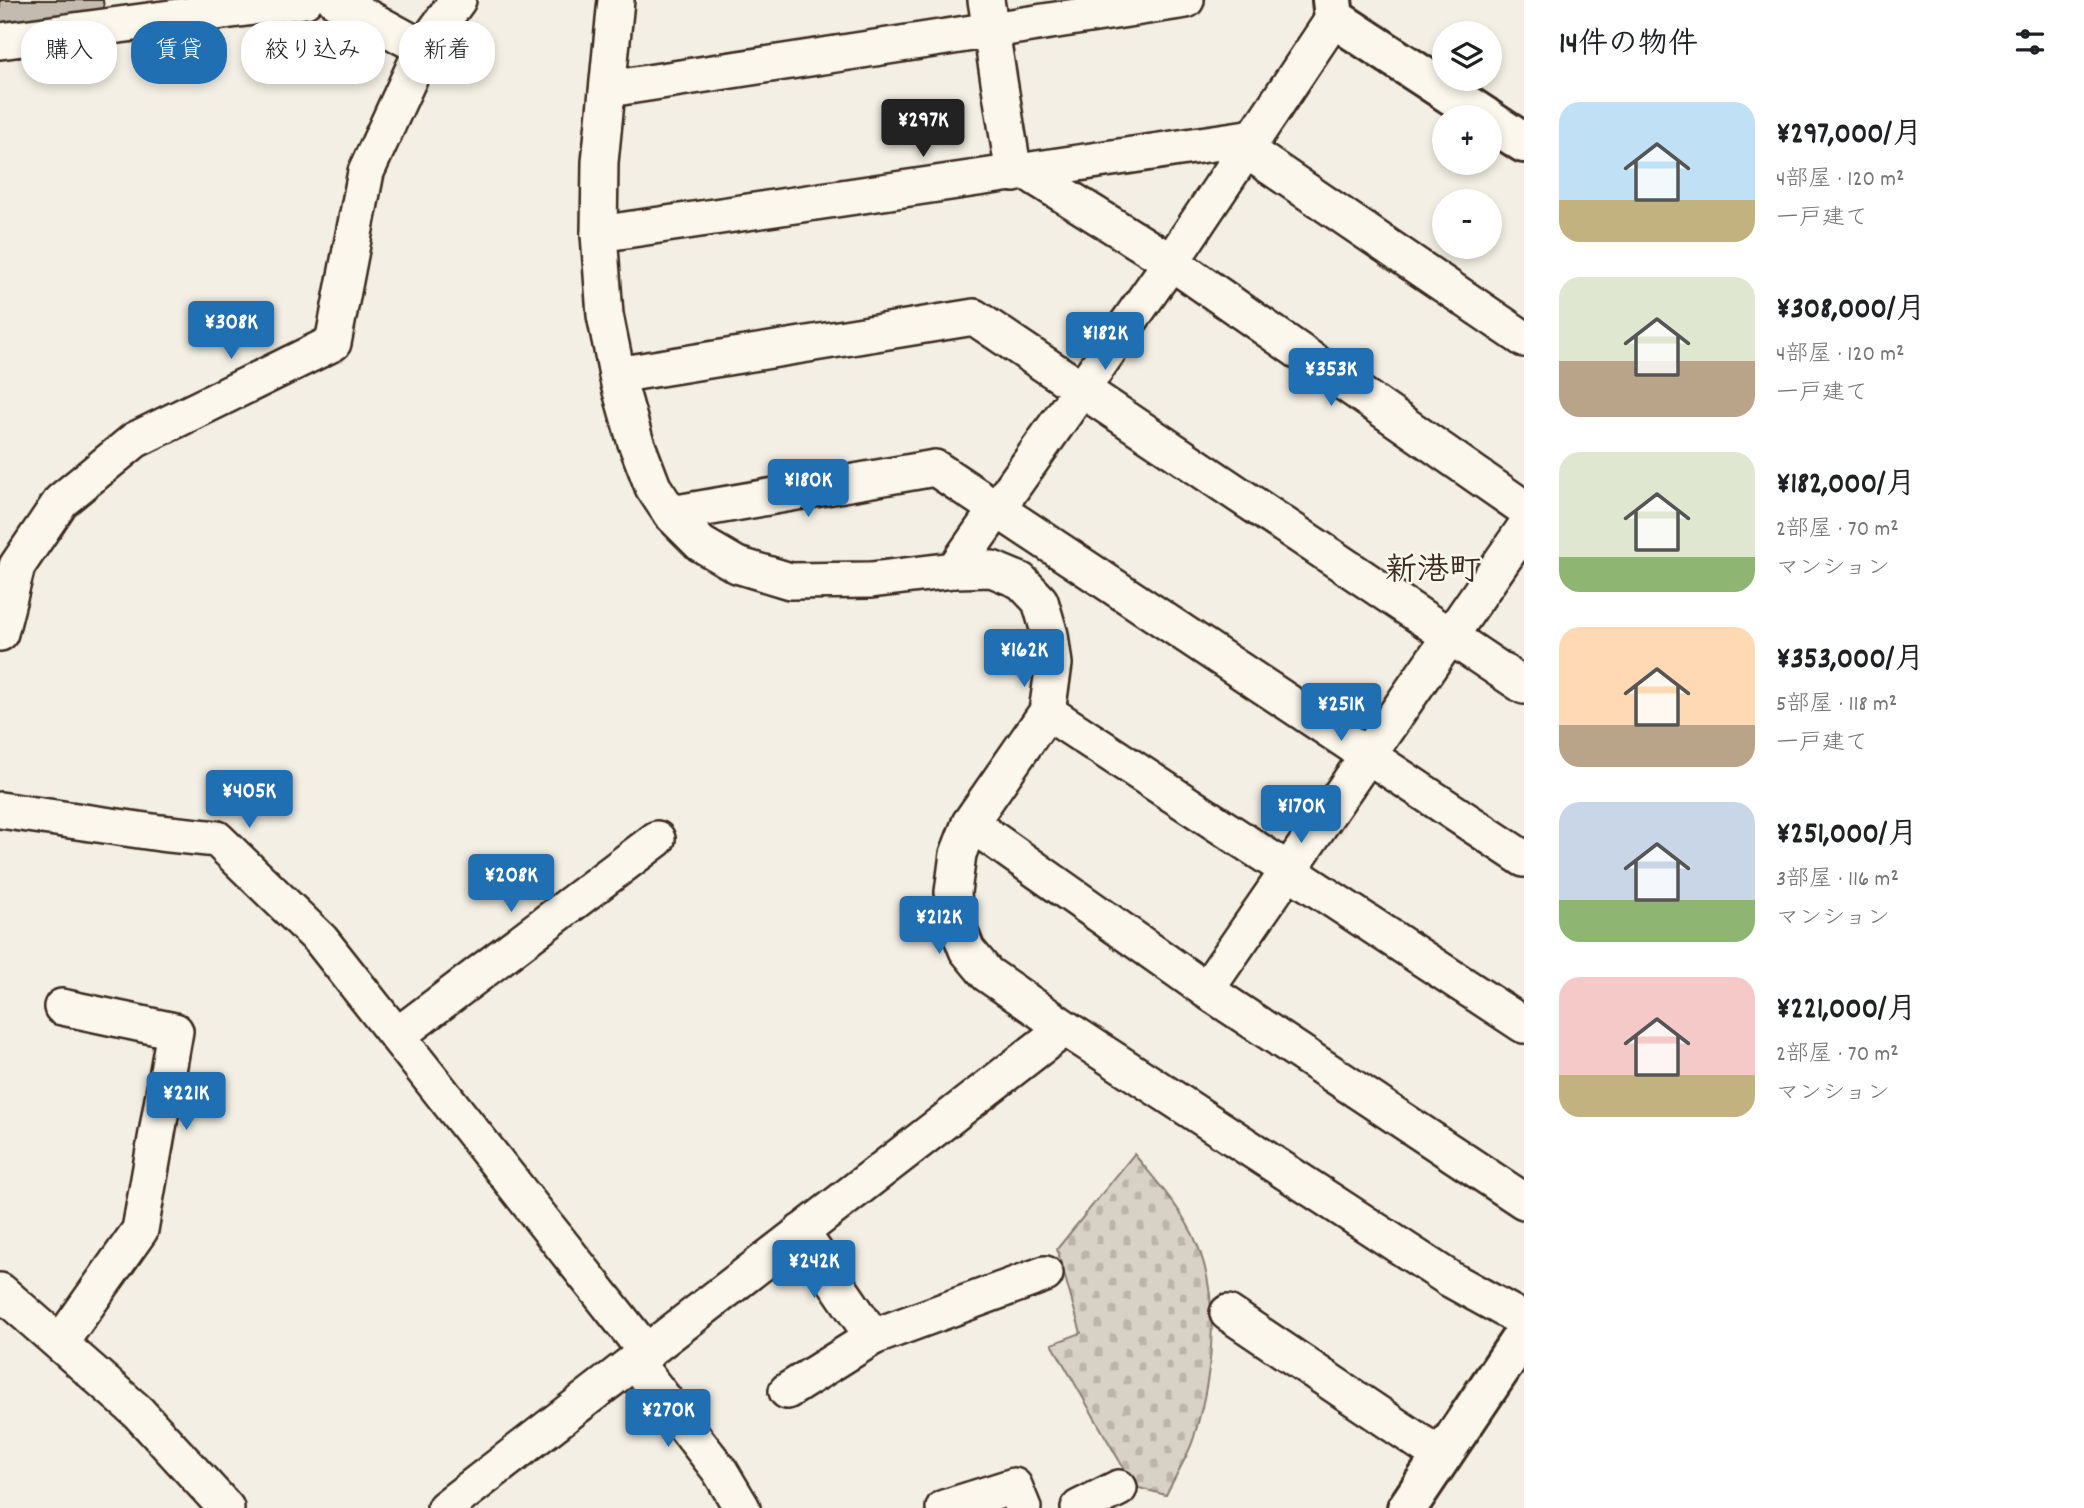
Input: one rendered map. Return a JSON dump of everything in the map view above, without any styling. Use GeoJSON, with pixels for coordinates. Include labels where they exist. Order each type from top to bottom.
{"type":"FeatureCollection","features":[{"type":"Feature","properties":{"kind":"street"},"geometry":{"type":"LineString","coordinates":[[0,41],[305,0]]}},
{"type":"Feature","properties":{"kind":"street"},"geometry":{"type":"LineString","coordinates":[[335,0],[399,35]]}},
{"type":"Feature","properties":{"kind":"street"},"geometry":{"type":"LineString","coordinates":[[443,21],[458,0]]}},
{"type":"Feature","properties":{"kind":"street"},"geometry":{"type":"LineString","coordinates":[[616,0],[600,162],[599,234],[605,315],[617,375],[635,440],[653,487],[671,514],[701,544],[737,565],[790,581],[872,580],[954,570],[992,569],[1021,581],[1040,601],[1050,635],[1054,664],[1047,712],[970,823],[958,854],[953,892],[955,920],[967,950],[987,975],[1065,1028],[1450,1279],[1524,1320]]}},
{"type":"Feature","properties":{"kind":"street"},"geometry":{"type":"LineString","coordinates":[[609,89],[988,15],[1186,0]]}},
{"type":"Feature","properties":{"kind":"street"},"geometry":{"type":"LineString","coordinates":[[954,570],[1171,262],[1250,143],[1333,9],[1467,105]]}},
{"type":"Feature","properties":{"kind":"street"},"geometry":{"type":"LineString","coordinates":[[988,15],[1020,173],[1171,262],[1524,508]]}},
{"type":"Feature","properties":{"kind":"street"},"geometry":{"type":"LineString","coordinates":[[0,633],[9,564],[61,501],[135,440],[333,343],[366,172],[406,84]]}},
{"type":"Feature","properties":{"kind":"street"},"geometry":{"type":"LineString","coordinates":[[1502,129],[1524,143]]}},
{"type":"Feature","properties":{"kind":"street"},"geometry":{"type":"LineString","coordinates":[[599,234],[1020,173],[1250,143],[1524,339]]}},
{"type":"Feature","properties":{"kind":"street"},"geometry":{"type":"LineString","coordinates":[[617,375],[974,317],[1524,686]]}},
{"type":"Feature","properties":{"kind":"street"},"geometry":{"type":"LineString","coordinates":[[671,514],[935,468],[1524,859]]}},
{"type":"Feature","properties":{"kind":"street"},"geometry":{"type":"LineString","coordinates":[[1206,990],[1524,529]]}},
{"type":"Feature","properties":{"kind":"street"},"geometry":{"type":"LineString","coordinates":[[1047,712],[1524,1025]]}},
{"type":"Feature","properties":{"kind":"street"},"geometry":{"type":"LineString","coordinates":[[0,810],[217,839],[321,940],[398,1035],[641,1357],[720,1471],[742,1508]]}},
{"type":"Feature","properties":{"kind":"street"},"geometry":{"type":"LineString","coordinates":[[970,823],[1206,990],[1524,1201]]}},
{"type":"Feature","properties":{"kind":"street"},"geometry":{"type":"LineString","coordinates":[[398,1035],[657,839]]}},
{"type":"Feature","properties":{"kind":"street"},"geometry":{"type":"LineString","coordinates":[[60,1343],[140,1230],[175,1031],[62,1007]]}},
{"type":"Feature","properties":{"kind":"street"},"geometry":{"type":"LineString","coordinates":[[468,1501],[641,1357],[1065,1028]]}},
{"type":"Feature","properties":{"kind":"street"},"geometry":{"type":"LineString","coordinates":[[801,1232],[873,1337]]}},
{"type":"Feature","properties":{"kind":"street"},"geometry":{"type":"LineString","coordinates":[[787,1391],[873,1337],[1045,1275]]}},
{"type":"Feature","properties":{"kind":"street"},"geometry":{"type":"LineString","coordinates":[[0,1291],[138,1412],[226,1508]]}},
{"type":"Feature","properties":{"kind":"street"},"geometry":{"type":"LineString","coordinates":[[1228,1313],[1442,1457]]}},
{"type":"Feature","properties":{"kind":"street"},"geometry":{"type":"LineString","coordinates":[[1407,1508],[1524,1335]]}},
{"type":"Feature","properties":{"kind":"street"},"geometry":{"type":"LineString","coordinates":[[944,1508],[1014,1486],[1023,1508]]}},
{"type":"Feature","properties":{"kind":"green space"},"geometry":{"type":"Polygon","coordinates":[[[1134,1154],[1186,1222],[1198,1246],[1211,1300],[1210,1356],[1201,1411],[1185,1459],[1166,1495],[1109,1480],[1127,1474],[1052,1344],[1081,1333],[1057,1249],[1134,1154]]]}},
{"type":"Feature","properties":{"kind":"building"},"geometry":{"type":"Polygon","coordinates":[[[0,0],[103,0],[104,10],[0,23],[0,0]]]}},
{"type":"Feature","properties":{"kind":"district","name":"新港町"},"geometry":{"type":"Point","coordinates":[1433,573]}}]}
